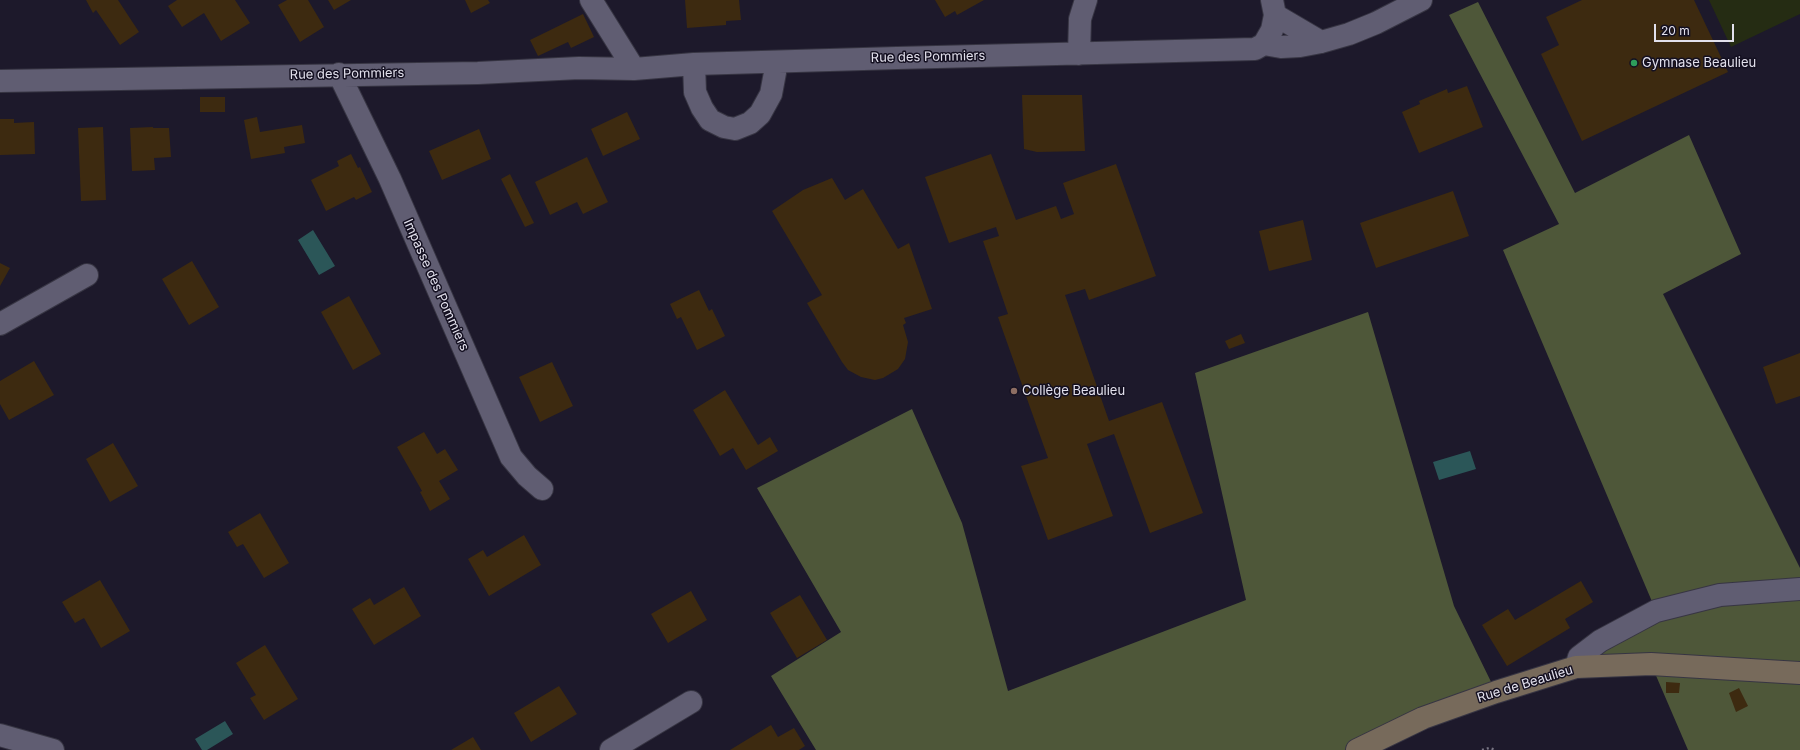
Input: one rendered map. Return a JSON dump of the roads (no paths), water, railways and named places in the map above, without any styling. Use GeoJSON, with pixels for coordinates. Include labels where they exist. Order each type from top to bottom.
{"type":"FeatureCollection","features":[{"type":"Feature","properties":{"kind":"street"},"geometry":{"type":"LineString","coordinates":[[592,0],[634,69]]}},
{"type":"Feature","properties":{"kind":"street"},"geometry":{"type":"LineString","coordinates":[[1079,54],[1080,19],[1086,0]]}},
{"type":"Feature","properties":{"kind":"street","name":"Rue des Pommiers"},"geometry":{"type":"LineString","coordinates":[[0,81],[478,72],[579,68],[634,69],[694,64],[1255,49],[1264,44],[1281,47],[1300,46],[1349,34],[1376,23],[1421,0]]}},
{"type":"Feature","properties":{"kind":"street"},"geometry":{"type":"LineString","coordinates":[[1273,8],[1321,42]]}},
{"type":"Feature","properties":{"kind":"street"},"geometry":{"type":"LineString","coordinates":[[1264,44],[1272,30],[1273,8]]}},
{"type":"Feature","properties":{"kind":"street"},"geometry":{"type":"LineString","coordinates":[[694,64],[695,92],[702,108],[710,120],[724,127],[735,128],[750,123],[760,114],[771,94],[777,62]]}},
{"type":"Feature","properties":{"kind":"street","name":"Impasse des Pommiers"},"geometry":{"type":"LineString","coordinates":[[340,74],[390,179],[511,457],[527,476],[542,489]]}},
{"type":"Feature","properties":{"kind":"street"},"geometry":{"type":"LineString","coordinates":[[0,324],[87,275]]}},
{"type":"Feature","properties":{"kind":"street"},"geometry":{"type":"LineString","coordinates":[[1576,667],[1579,657],[1600,641],[1656,611],[1720,595],[1800,589]]}},
{"type":"Feature","properties":{"kind":"street","name":"Rue de Beaulieu"},"geometry":{"type":"LineString","coordinates":[[1357,750],[1423,718],[1496,692],[1576,667],[1651,664],[1800,673]]}},
{"type":"Feature","properties":{"kind":"street"},"geometry":{"type":"LineString","coordinates":[[611,750],[692,702]]}},
{"type":"Feature","properties":{"kind":"street"},"geometry":{"type":"LineString","coordinates":[[0,735],[53,750]]}},
{"type":"Feature","properties":{"kind":"place","name":"Gymnase Beaulieu"},"geometry":{"type":"Point","coordinates":[1634,63]}},
{"type":"Feature","properties":{"kind":"place","name":"Collège Beaulieu"},"geometry":{"type":"Point","coordinates":[1014,391]}}]}
